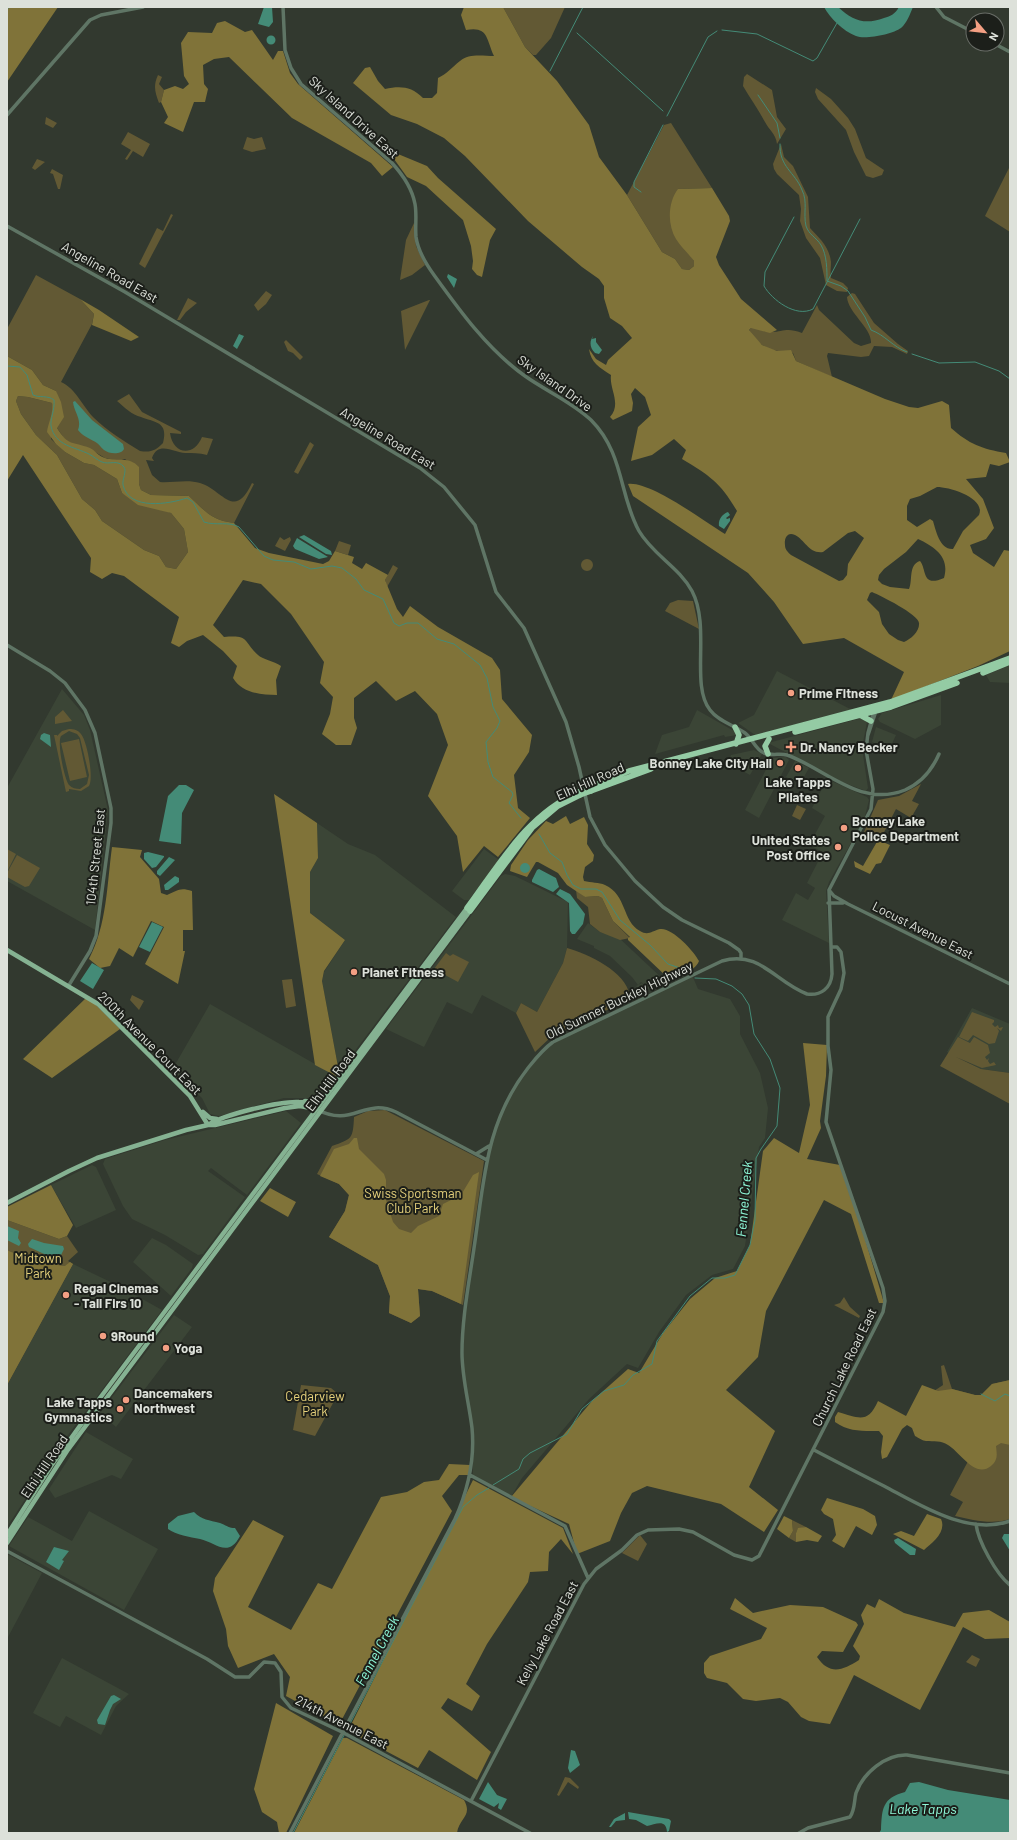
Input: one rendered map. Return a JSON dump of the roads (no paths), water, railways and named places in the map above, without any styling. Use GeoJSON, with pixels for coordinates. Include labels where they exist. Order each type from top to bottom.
{"type":"FeatureCollection","features":[{"type":"Feature","properties":{"kind":"highway"},"geometry":{"type":"LineString","coordinates":[[754,741],[769,739],[860,715],[1010,658]]}},
{"type":"Feature","properties":{"kind":"highway"},"geometry":{"type":"LineString","coordinates":[[754,741],[909,701],[1010,662]]}},
{"type":"Feature","properties":{"kind":"highway"},"geometry":{"type":"LineString","coordinates":[[860,715],[872,721]]}},
{"type":"Feature","properties":{"kind":"highway"},"geometry":{"type":"LineString","coordinates":[[735,727],[740,735],[736,744]]}},
{"type":"Feature","properties":{"kind":"highway"},"geometry":{"type":"LineString","coordinates":[[768,754],[765,746],[769,739]]}},
{"type":"Feature","properties":{"kind":"highway","name":"Elhi Hill Road"},"geometry":{"type":"LineString","coordinates":[[468,910],[532,823],[555,803],[591,789],[629,771],[736,744],[754,741]]}},
{"type":"Feature","properties":{"kind":"highway","name":"Elhi Hill Road"},"geometry":{"type":"LineString","coordinates":[[591,789],[633,774],[754,741]]}},
{"type":"Feature","properties":{"kind":"main road","name":"Elhi Hill Road"},"geometry":{"type":"LineString","coordinates":[[7,1535],[52,1466],[100,1398],[300,1131],[318,1111],[330,1089],[468,910]]}},
{"type":"Feature","properties":{"kind":"main road","name":"Elhi Hill Road"},"geometry":{"type":"LineString","coordinates":[[7,1543],[67,1451],[468,910]]}},
{"type":"Feature","properties":{"kind":"main road","name":"200th Avenue Court East"},"geometry":{"type":"LineString","coordinates":[[7,950],[92,999],[102,1007],[185,1090],[200,1109],[208,1125]]}},
{"type":"Feature","properties":{"kind":"main road"},"geometry":{"type":"LineString","coordinates":[[7,1203],[93,1160],[259,1108],[319,1101],[330,1089]]}},
{"type":"Feature","properties":{"kind":"main road"},"geometry":{"type":"LineString","coordinates":[[300,1131],[309,1116],[309,1112],[301,1104]]}},
{"type":"Feature","properties":{"kind":"main road"},"geometry":{"type":"LineString","coordinates":[[208,1125],[215,1125],[301,1104],[318,1111]]}},
{"type":"Feature","properties":{"kind":"main road"},"geometry":{"type":"LineString","coordinates":[[200,1109],[210,1118],[221,1119]]}},
{"type":"Feature","properties":{"kind":"street"},"geometry":{"type":"LineString","coordinates":[[7,115],[90,20],[101,15],[143,7]]}},
{"type":"Feature","properties":{"kind":"street","name":"Sky Island Drive East"},"geometry":{"type":"LineString","coordinates":[[283,7],[285,50],[291,68],[297,78],[311,95],[397,169],[409,186],[416,216]]}},
{"type":"Feature","properties":{"kind":"street"},"geometry":{"type":"LineString","coordinates":[[936,7],[944,17],[965,28]]}},
{"type":"Feature","properties":{"kind":"street","name":"Sky Island Drive"},"geometry":{"type":"LineString","coordinates":[[416,216],[416,237],[424,261],[480,334],[499,354],[524,376],[580,411],[591,420],[606,438],[617,460],[632,515],[644,538],[681,576],[694,596],[701,621],[701,683],[703,698],[712,713],[735,727]]}},
{"type":"Feature","properties":{"kind":"street","name":"Angeline Road East"},"geometry":{"type":"LineString","coordinates":[[7,226],[141,301],[420,468],[444,486],[475,525],[499,597],[524,628],[549,680],[573,743],[590,817],[605,845],[632,877],[663,906],[682,920],[734,947],[741,953],[741,957]]}},
{"type":"Feature","properties":{"kind":"street","name":"104th Street East"},"geometry":{"type":"LineString","coordinates":[[7,645],[65,683],[85,710],[98,745],[112,808],[96,936],[90,951],[68,985]]}},
{"type":"Feature","properties":{"kind":"street"},"geometry":{"type":"LineString","coordinates":[[741,957],[756,962],[805,994],[812,995],[822,992],[832,980],[832,948],[828,903],[829,890],[871,810],[872,795],[866,755],[868,735],[874,709]]}},
{"type":"Feature","properties":{"kind":"street"},"geometry":{"type":"LineString","coordinates":[[735,727],[754,741],[760,750],[768,754],[786,755],[863,794],[872,795],[897,793],[916,785],[927,774],[939,754]]}},
{"type":"Feature","properties":{"kind":"street","name":"Locust Avenue East"},"geometry":{"type":"LineString","coordinates":[[829,890],[834,896],[848,904],[1010,984]]}},
{"type":"Feature","properties":{"kind":"street"},"geometry":{"type":"LineString","coordinates":[[828,903],[840,902],[848,904]]}},
{"type":"Feature","properties":{"kind":"street","name":"Church Lake Road East"},"geometry":{"type":"LineString","coordinates":[[588,1578],[637,1535],[648,1530],[679,1529],[693,1532],[738,1556],[750,1560],[755,1559],[762,1551],[881,1317],[885,1304],[883,1288],[826,1122],[831,1070],[828,1017],[841,989],[844,973],[840,950],[838,948],[832,948]]}},
{"type":"Feature","properties":{"kind":"street","name":"Old Sumner Buckley Highway"},"geometry":{"type":"LineString","coordinates":[[290,1833],[455,1519],[463,1499],[470,1475],[472,1436],[464,1380],[462,1332],[490,1145],[498,1118],[511,1092],[540,1053],[553,1042],[718,962],[741,957]]}},
{"type":"Feature","properties":{"kind":"street"},"geometry":{"type":"LineString","coordinates":[[318,1111],[332,1116],[343,1117],[367,1109],[383,1107],[396,1112],[487,1160]]}},
{"type":"Feature","properties":{"kind":"street"},"geometry":{"type":"LineString","coordinates":[[476,1154],[490,1145]]}},
{"type":"Feature","properties":{"kind":"street"},"geometry":{"type":"LineString","coordinates":[[814,1450],[932,1512],[976,1524],[995,1524],[1010,1521]]}},
{"type":"Feature","properties":{"kind":"street","name":"Kelly Lake Road East"},"geometry":{"type":"LineString","coordinates":[[470,1475],[563,1524],[568,1530],[588,1578],[471,1801]]}},
{"type":"Feature","properties":{"kind":"street"},"geometry":{"type":"LineString","coordinates":[[976,1524],[979,1536],[990,1559],[1001,1577],[1010,1585]]}},
{"type":"Feature","properties":{"kind":"street","name":"214th Avenue East"},"geometry":{"type":"LineString","coordinates":[[7,1551],[207,1659],[235,1677],[247,1678],[254,1674],[264,1662],[270,1661],[275,1663],[280,1670],[281,1691],[286,1704],[342,1732],[530,1833]]}},
{"type":"Feature","properties":{"kind":"street"},"geometry":{"type":"LineString","coordinates":[[799,1833],[808,1828],[850,1817],[853,1810],[856,1793],[862,1782],[877,1766],[894,1757],[907,1755],[1010,1773]]}},
{"type":"Feature","properties":{"kind":"water"},"geometry":{"type":"Polygon","coordinates":[[[264,7],[272,7],[273,22],[269,27],[258,24],[264,7]]]}},
{"type":"Feature","properties":{"kind":"water"},"geometry":{"type":"Polygon","coordinates":[[[824,7],[838,7],[849,16],[860,20],[871,21],[889,16],[899,7],[913,7],[907,21],[901,28],[886,34],[872,37],[860,37],[842,28],[833,20],[824,7]]]}},
{"type":"Feature","properties":{"kind":"water"},"geometry":{"type":"Polygon","coordinates":[[[271,35],[276,40],[271,45],[266,40],[271,35]]]}},
{"type":"Feature","properties":{"kind":"water"},"geometry":{"type":"Polygon","coordinates":[[[448,274],[457,279],[454,288],[447,277],[448,274]]]}},
{"type":"Feature","properties":{"kind":"water"},"geometry":{"type":"Polygon","coordinates":[[[239,334],[244,336],[237,349],[233,346],[239,334]]]}},
{"type":"Feature","properties":{"kind":"water"},"geometry":{"type":"Polygon","coordinates":[[[593,336],[592,339],[596,338],[596,342],[602,350],[599,354],[595,353],[591,347],[591,340],[593,336]]]}},
{"type":"Feature","properties":{"kind":"water"},"geometry":{"type":"Polygon","coordinates":[[[75,401],[92,420],[123,444],[124,449],[122,451],[112,453],[106,451],[78,430],[79,422],[73,402],[75,401]]]}},
{"type":"Feature","properties":{"kind":"water"},"geometry":{"type":"Polygon","coordinates":[[[728,512],[730,515],[726,518],[730,518],[730,521],[724,529],[719,526],[719,522],[722,516],[728,512]]]}},
{"type":"Feature","properties":{"kind":"water"},"geometry":{"type":"Polygon","coordinates":[[[304,535],[331,551],[332,555],[326,554],[299,537],[304,535]]]}},
{"type":"Feature","properties":{"kind":"water"},"geometry":{"type":"Polygon","coordinates":[[[297,538],[328,557],[319,559],[295,549],[293,546],[297,538]]]}},
{"type":"Feature","properties":{"kind":"water"},"geometry":{"type":"Polygon","coordinates":[[[44,733],[50,735],[51,747],[40,739],[41,735],[44,733]]]}},
{"type":"Feature","properties":{"kind":"water"},"geometry":{"type":"Polygon","coordinates":[[[179,785],[186,785],[194,790],[182,813],[181,844],[159,841],[168,796],[179,785]]]}},
{"type":"Feature","properties":{"kind":"water"},"geometry":{"type":"Polygon","coordinates":[[[148,852],[164,856],[156,867],[152,868],[144,859],[144,853],[148,852]]]}},
{"type":"Feature","properties":{"kind":"water"},"geometry":{"type":"Polygon","coordinates":[[[169,857],[175,860],[160,876],[157,874],[157,871],[169,857]]]}},
{"type":"Feature","properties":{"kind":"water"},"geometry":{"type":"Polygon","coordinates":[[[523,863],[527,863],[529,864],[529,872],[523,873],[520,870],[520,866],[523,863]]]}},
{"type":"Feature","properties":{"kind":"water"},"geometry":{"type":"Polygon","coordinates":[[[539,869],[556,878],[559,887],[553,892],[532,882],[537,870],[539,869]]]}},
{"type":"Feature","properties":{"kind":"water"},"geometry":{"type":"Polygon","coordinates":[[[175,876],[179,878],[179,882],[168,890],[165,890],[164,885],[175,876]]]}},
{"type":"Feature","properties":{"kind":"water"},"geometry":{"type":"Polygon","coordinates":[[[560,889],[570,894],[585,914],[583,924],[575,934],[572,934],[570,931],[569,903],[556,894],[560,889]]]}},
{"type":"Feature","properties":{"kind":"water"},"geometry":{"type":"Polygon","coordinates":[[[152,922],[163,927],[150,952],[139,947],[152,922]]]}},
{"type":"Feature","properties":{"kind":"water"},"geometry":{"type":"Polygon","coordinates":[[[92,963],[104,970],[93,989],[80,981],[92,963]]]}},
{"type":"Feature","properties":{"kind":"water"},"geometry":{"type":"Polygon","coordinates":[[[7,1226],[19,1231],[18,1238],[21,1243],[19,1246],[7,1240],[7,1226]]]}},
{"type":"Feature","properties":{"kind":"water"},"geometry":{"type":"Polygon","coordinates":[[[32,1239],[44,1243],[63,1246],[64,1249],[59,1259],[55,1259],[29,1247],[28,1244],[32,1239]]]}},
{"type":"Feature","properties":{"kind":"water"},"geometry":{"type":"Polygon","coordinates":[[[194,1512],[203,1518],[235,1528],[240,1536],[231,1547],[226,1548],[200,1539],[188,1537],[168,1529],[168,1524],[178,1516],[194,1512]]]}},
{"type":"Feature","properties":{"kind":"water"},"geometry":{"type":"Polygon","coordinates":[[[1004,1534],[1010,1534],[1010,1551],[1002,1538],[1004,1534]]]}},
{"type":"Feature","properties":{"kind":"water"},"geometry":{"type":"Polygon","coordinates":[[[898,1538],[916,1549],[915,1555],[910,1555],[895,1543],[894,1540],[898,1538]]]}},
{"type":"Feature","properties":{"kind":"water"},"geometry":{"type":"Polygon","coordinates":[[[54,1547],[69,1551],[62,1560],[64,1561],[59,1570],[46,1562],[54,1547]]]}},
{"type":"Feature","properties":{"kind":"water"},"geometry":{"type":"Polygon","coordinates":[[[114,1695],[121,1699],[113,1704],[105,1725],[98,1724],[97,1720],[111,1696],[114,1695]]]}},
{"type":"Feature","properties":{"kind":"water"},"geometry":{"type":"Polygon","coordinates":[[[571,1750],[575,1751],[580,1765],[570,1773],[568,1768],[571,1750]]]}},
{"type":"Feature","properties":{"kind":"water"},"geometry":{"type":"Polygon","coordinates":[[[488,1782],[497,1795],[507,1799],[501,1810],[498,1808],[499,1803],[494,1807],[479,1799],[488,1782]]]}},
{"type":"Feature","properties":{"kind":"water","name":"Lake Tapps"},"geometry":{"type":"Polygon","coordinates":[[[919,1782],[948,1790],[1010,1800],[1010,1833],[879,1833],[881,1830],[883,1810],[888,1801],[897,1794],[905,1792],[910,1783],[919,1782]]]}},
{"type":"Feature","properties":{"kind":"water"},"geometry":{"type":"Polygon","coordinates":[[[628,1812],[669,1819],[671,1821],[669,1831],[667,1832],[665,1825],[660,1823],[647,1826],[636,1820],[629,1819],[628,1812]]]}},
{"type":"Feature","properties":{"kind":"water"},"geometry":{"type":"Polygon","coordinates":[[[625,1813],[625,1820],[616,1821],[611,1827],[609,1827],[614,1819],[625,1813]]]}},
{"type":"Feature","properties":{"kind":"waterway"},"geometry":{"type":"LineString","coordinates":[[550,71],[583,7]]}},
{"type":"Feature","properties":{"kind":"waterway"},"geometry":{"type":"LineString","coordinates":[[722,30],[757,34],[813,61],[817,58],[837,23]]}},
{"type":"Feature","properties":{"kind":"waterway"},"geometry":{"type":"LineString","coordinates":[[667,116],[708,37],[717,31]]}},
{"type":"Feature","properties":{"kind":"waterway"},"geometry":{"type":"LineString","coordinates":[[577,33],[663,111]]}},
{"type":"Feature","properties":{"kind":"waterway"},"geometry":{"type":"LineString","coordinates":[[758,95],[777,123],[780,138]]}},
{"type":"Feature","properties":{"kind":"waterway"},"geometry":{"type":"LineString","coordinates":[[641,192],[634,187],[634,182],[663,125]]}},
{"type":"Feature","properties":{"kind":"waterway"},"geometry":{"type":"LineString","coordinates":[[780,144],[782,158],[804,194],[806,226],[809,232],[821,245],[826,263],[827,281],[841,286],[848,291],[865,317],[871,330],[907,352]]}},
{"type":"Feature","properties":{"kind":"waterway"},"geometry":{"type":"LineString","coordinates":[[794,217],[765,272],[764,286],[779,302],[799,311],[813,309],[860,219]]}},
{"type":"Feature","properties":{"kind":"waterway"},"geometry":{"type":"LineString","coordinates":[[912,354],[939,363],[975,362],[999,371],[1010,379]]}},
{"type":"Feature","properties":{"kind":"waterway","name":"Fennel Creek"},"geometry":{"type":"LineString","coordinates":[[7,366],[20,367],[27,375],[33,395],[52,398],[54,400],[51,426],[53,433],[61,442],[89,454],[102,462],[119,463],[124,467],[125,471],[123,485],[127,493],[133,499],[150,504],[170,502],[187,498],[193,502],[204,522],[213,524],[231,524],[239,527],[264,556],[273,560],[294,562],[311,569],[332,566],[342,568],[356,579],[364,590],[383,599],[394,623],[399,626],[407,623],[418,623],[437,639],[454,644],[480,665],[487,678],[493,707],[500,721],[497,728],[486,742],[488,762],[493,777],[512,792],[513,795],[509,803],[521,818]]}},
{"type":"Feature","properties":{"kind":"waterway","name":"Fennel Creek"},"geometry":{"type":"LineString","coordinates":[[539,834],[550,853],[562,862],[573,885],[581,889],[596,889],[602,892],[620,920],[650,945],[668,964],[689,971]]}},
{"type":"Feature","properties":{"kind":"waterway","name":"Fennel Creek"},"geometry":{"type":"LineString","coordinates":[[493,1485],[519,1469],[523,1459],[530,1453],[567,1434],[582,1409],[604,1391],[624,1385],[633,1375],[652,1364],[657,1341],[690,1296],[712,1278],[725,1278],[735,1275],[750,1245],[755,1220],[756,1158],[777,1126],[780,1088],[770,1059],[754,1034],[749,1005],[742,994],[732,986],[716,979],[695,978]]}},
{"type":"Feature","properties":{"kind":"waterway"},"geometry":{"type":"LineString","coordinates":[[981,1394],[995,1401],[1005,1394],[1010,1396]]}},
{"type":"Feature","properties":{"kind":"waterway","name":"Fennel Creek"},"geometry":{"type":"LineString","coordinates":[[293,1833],[463,1507],[477,1495],[489,1488]]}},
{"type":"Feature","properties":{"kind":"place","name":"Prime Fitness"},"geometry":{"type":"Point","coordinates":[791,693]}},
{"type":"Feature","properties":{"kind":"place","name":"Dr. Nancy Becker"},"geometry":{"type":"Point","coordinates":[791,747]}},
{"type":"Feature","properties":{"kind":"place","name":"Bonney Lake City Hall"},"geometry":{"type":"Point","coordinates":[780,763]}},
{"type":"Feature","properties":{"kind":"place","name":"Lake Tapps Pilates"},"geometry":{"type":"Point","coordinates":[798,768]}},
{"type":"Feature","properties":{"kind":"place","name":"Bonney Lake Police Department"},"geometry":{"type":"Point","coordinates":[844,828]}},
{"type":"Feature","properties":{"kind":"place","name":"United States Post Office"},"geometry":{"type":"Point","coordinates":[838,847]}},
{"type":"Feature","properties":{"kind":"place","name":"Planet Fitness"},"geometry":{"type":"Point","coordinates":[354,972]}},
{"type":"Feature","properties":{"kind":"place","name":"Regal Cinemas - Tall Firs 10"},"geometry":{"type":"Point","coordinates":[66,1295]}},
{"type":"Feature","properties":{"kind":"place","name":"9Round"},"geometry":{"type":"Point","coordinates":[103,1336]}},
{"type":"Feature","properties":{"kind":"place","name":"Yoga"},"geometry":{"type":"Point","coordinates":[166,1348]}},
{"type":"Feature","properties":{"kind":"place","name":"Dancemakers Northwest"},"geometry":{"type":"Point","coordinates":[126,1400]}},
{"type":"Feature","properties":{"kind":"place","name":"Lake Tapps Gymnastics"},"geometry":{"type":"Point","coordinates":[120,1409]}},
{"type":"Feature","properties":{"kind":"park label","name":"Swiss Sportsman Club Park"},"geometry":{"type":"Point","coordinates":[413,1200]}},
{"type":"Feature","properties":{"kind":"park label","name":"Midtown Park"},"geometry":{"type":"Point","coordinates":[38,1266]}},
{"type":"Feature","properties":{"kind":"park label","name":"Cedarview Park"},"geometry":{"type":"Point","coordinates":[315,1404]}}]}
